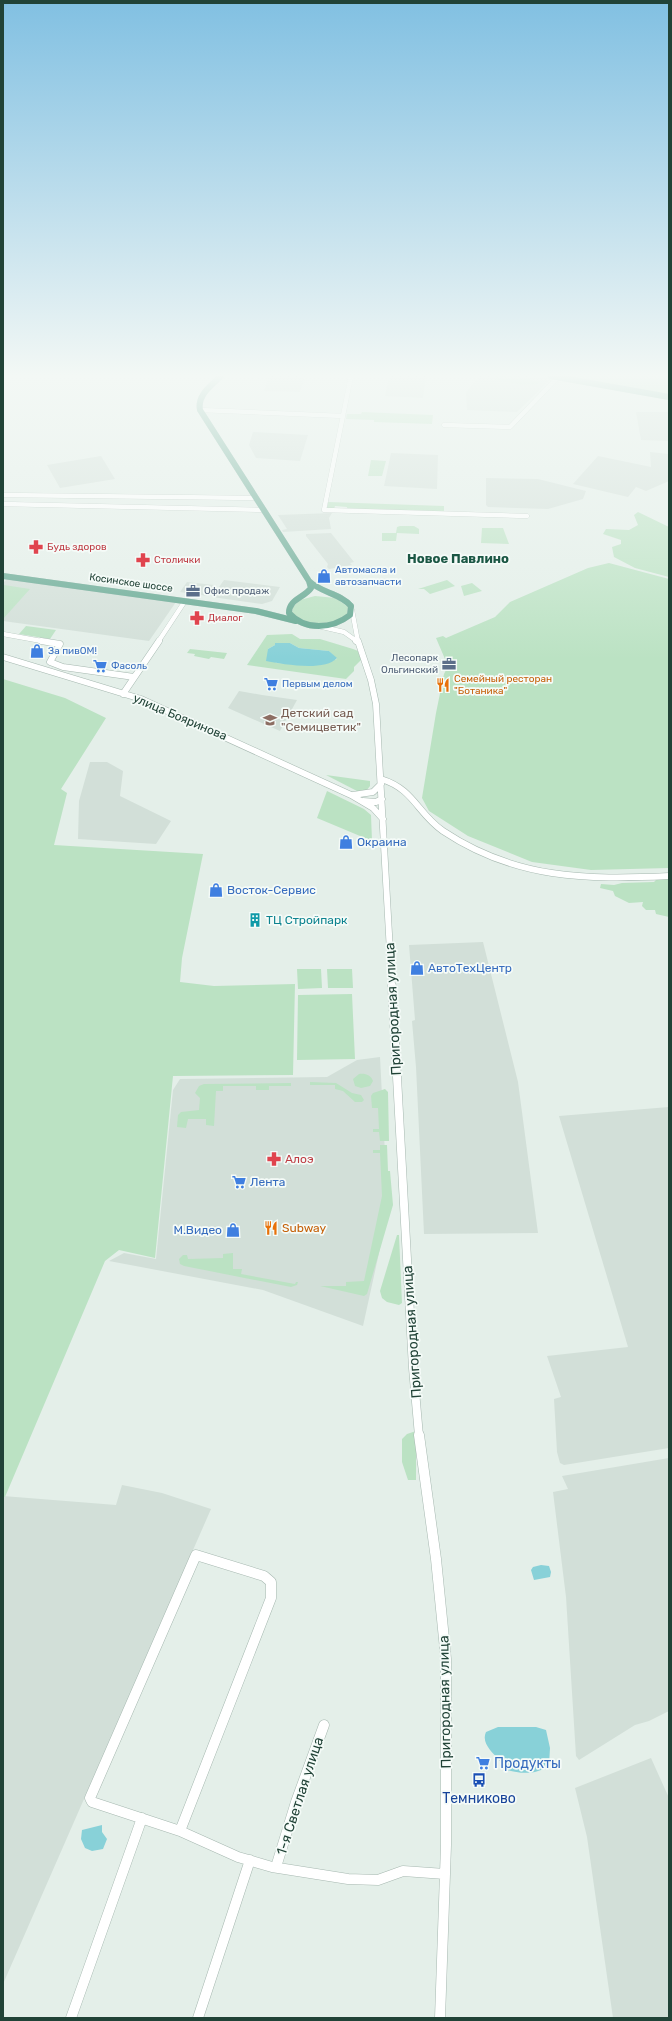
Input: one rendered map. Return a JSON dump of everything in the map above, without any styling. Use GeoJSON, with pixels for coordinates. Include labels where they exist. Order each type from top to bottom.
{"type":"FeatureCollection","features":[{"type":"Feature","properties":{"kind":"main road"},"geometry":{"type":"LineString","coordinates":[[238,470],[309,581],[317,589],[346,601],[352,610],[350,616],[343,621],[327,625],[314,626]]}},
{"type":"Feature","properties":{"kind":"main road","name":"Косинское шоссе"},"geometry":{"type":"LineString","coordinates":[[3,576],[256,611],[314,626]]}},
{"type":"Feature","properties":{"kind":"main road"},"geometry":{"type":"LineString","coordinates":[[298,621],[289,613],[289,607],[310,590],[309,581]]}},
{"type":"Feature","properties":{"kind":"main road"},"geometry":{"type":"LineString","coordinates":[[296,600],[314,594],[333,595]]}},
{"type":"Feature","properties":{"kind":"main road","name":"Косинское шоссе"},"geometry":{"type":"LineString","coordinates":[[256,611],[282,608],[296,600]]}},
{"type":"Feature","properties":{"kind":"street"},"geometry":{"type":"LineString","coordinates":[[332,470],[324,510],[526,516]]}},
{"type":"Feature","properties":{"kind":"street"},"geometry":{"type":"LineString","coordinates":[[3,495],[255,498]]}},
{"type":"Feature","properties":{"kind":"street"},"geometry":{"type":"LineString","coordinates":[[3,504],[263,510]]}},
{"type":"Feature","properties":{"kind":"street"},"geometry":{"type":"LineString","coordinates":[[123,694],[185,601]]}},
{"type":"Feature","properties":{"kind":"street","name":"Пригородная улица"},"geometry":{"type":"LineString","coordinates":[[352,610],[354,626],[375,692],[413,1368],[422,1465],[436,1559],[446,1659],[445,1874],[440,2018]]}},
{"type":"Feature","properties":{"kind":"street"},"geometry":{"type":"LineString","coordinates":[[314,626],[344,632],[354,638],[361,648]]}},
{"type":"Feature","properties":{"kind":"street"},"geometry":{"type":"LineString","coordinates":[[3,634],[60,644],[50,662],[63,667],[134,677]]}},
{"type":"Feature","properties":{"kind":"street","name":"улица Бояринова"},"geometry":{"type":"LineString","coordinates":[[3,657],[141,699],[196,722],[361,800],[378,812],[383,820]]}},
{"type":"Feature","properties":{"kind":"street"},"geometry":{"type":"LineString","coordinates":[[351,795],[373,792],[381,782],[400,787],[436,827],[460,842],[487,854],[524,867],[564,875],[591,878],[669,876]]}},
{"type":"Feature","properties":{"kind":"street","name":"улица Бояринова"},"geometry":{"type":"LineString","coordinates":[[361,800],[376,802],[382,800]]}},
{"type":"Feature","properties":{"kind":"street"},"geometry":{"type":"LineString","coordinates":[[180,1831],[271,1598],[271,1582],[264,1576],[196,1555],[90,1798],[92,1802],[180,1831],[250,1860],[276,1867],[348,1879],[378,1880],[403,1871],[445,1874]]}},
{"type":"Feature","properties":{"kind":"street","name":"1-я Светлая улица"},"geometry":{"type":"LineString","coordinates":[[276,1867],[296,1802],[324,1725]]}},
{"type":"Feature","properties":{"kind":"street"},"geometry":{"type":"LineString","coordinates":[[72,2018],[142,1818]]}},
{"type":"Feature","properties":{"kind":"street"},"geometry":{"type":"LineString","coordinates":[[198,2018],[250,1860]]}},
{"type":"Feature","properties":{"kind":"shaded area"},"geometry":{"type":"Polygon","coordinates":[[[50,470],[110,470],[115,479],[60,488],[50,470]]]}},
{"type":"Feature","properties":{"kind":"shaded area"},"geometry":{"type":"Polygon","coordinates":[[[387,470],[438,470],[437,489],[384,486],[387,470]]]}},
{"type":"Feature","properties":{"kind":"shaded area"},"geometry":{"type":"Polygon","coordinates":[[[585,470],[669,470],[669,481],[646,491],[636,487],[628,497],[573,484],[585,470]]]}},
{"type":"Feature","properties":{"kind":"shaded area"},"geometry":{"type":"Polygon","coordinates":[[[486,478],[538,479],[586,491],[583,499],[548,509],[488,507],[486,505],[486,478]]]}},
{"type":"Feature","properties":{"kind":"shaded area"},"geometry":{"type":"Polygon","coordinates":[[[332,513],[329,518],[331,529],[283,532],[282,530],[287,529],[278,515],[332,513]]]}},
{"type":"Feature","properties":{"kind":"shaded area"},"geometry":{"type":"Polygon","coordinates":[[[331,533],[354,562],[350,563],[352,565],[329,569],[327,567],[328,564],[306,536],[306,534],[331,533]]]}},
{"type":"Feature","properties":{"kind":"shaded area"},"geometry":{"type":"Polygon","coordinates":[[[7,579],[176,602],[149,641],[3,621],[3,583],[7,579]]]}},
{"type":"Feature","properties":{"kind":"shaded area"},"geometry":{"type":"Polygon","coordinates":[[[224,580],[280,587],[272,601],[262,604],[212,597],[224,580]]]}},
{"type":"Feature","properties":{"kind":"shaded area"},"geometry":{"type":"Polygon","coordinates":[[[187,582],[214,585],[208,596],[180,592],[187,582]]]}},
{"type":"Feature","properties":{"kind":"shaded area","name":"Детский сад \"Семицветик\""},"geometry":{"type":"Polygon","coordinates":[[[239,691],[297,700],[280,731],[228,708],[239,691]]]}},
{"type":"Feature","properties":{"kind":"shaded area"},"geometry":{"type":"Polygon","coordinates":[[[90,762],[107,762],[123,771],[120,796],[171,821],[156,844],[78,839],[79,801],[90,762]]]}},
{"type":"Feature","properties":{"kind":"shaded area"},"geometry":{"type":"Polygon","coordinates":[[[483,942],[518,1082],[538,1233],[424,1234],[416,1067],[412,1021],[415,1020],[409,945],[483,942]]]}},
{"type":"Feature","properties":{"kind":"shaded area"},"geometry":{"type":"Polygon","coordinates":[[[380,1057],[388,1212],[363,1326],[263,1290],[109,1261],[124,1253],[156,1259],[173,1090],[180,1079],[327,1077],[357,1060],[380,1057]]]}},
{"type":"Feature","properties":{"kind":"shaded area"},"geometry":{"type":"Polygon","coordinates":[[[669,1107],[669,1448],[564,1465],[560,1463],[557,1452],[554,1399],[561,1397],[547,1356],[628,1347],[559,1116],[669,1107]]]}},
{"type":"Feature","properties":{"kind":"shaded area"},"geometry":{"type":"Polygon","coordinates":[[[669,1458],[669,1711],[649,1721],[635,1725],[579,1760],[576,1756],[566,1597],[553,1492],[568,1489],[562,1476],[669,1458]]]}},
{"type":"Feature","properties":{"kind":"shaded area"},"geometry":{"type":"Polygon","coordinates":[[[122,1485],[162,1493],[211,1509],[3,1984],[3,1496],[116,1505],[122,1485]]]}},
{"type":"Feature","properties":{"kind":"shaded area"},"geometry":{"type":"Polygon","coordinates":[[[651,1758],[669,1798],[669,2018],[613,2018],[587,1837],[575,1788],[651,1758]]]}},
{"type":"Feature","properties":{"kind":"green space"},"geometry":{"type":"Polygon","coordinates":[[[369,470],[384,470],[382,476],[368,476],[369,470]]]}},
{"type":"Feature","properties":{"kind":"green space"},"geometry":{"type":"Polygon","coordinates":[[[328,502],[444,506],[444,512],[347,509],[347,507],[335,506],[334,509],[327,508],[328,502]]]}},
{"type":"Feature","properties":{"kind":"green space"},"geometry":{"type":"Polygon","coordinates":[[[638,512],[669,527],[669,577],[635,568],[614,557],[612,547],[621,544],[621,540],[603,534],[606,529],[629,530],[638,525],[634,515],[638,512]]]}},
{"type":"Feature","properties":{"kind":"green space"},"geometry":{"type":"Polygon","coordinates":[[[414,526],[419,529],[419,534],[397,533],[396,541],[382,541],[382,533],[396,533],[397,527],[414,526]]]}},
{"type":"Feature","properties":{"kind":"green space"},"geometry":{"type":"Polygon","coordinates":[[[482,528],[503,528],[509,544],[481,543],[482,528]]]}},
{"type":"Feature","properties":{"kind":"green space"},"geometry":{"type":"Polygon","coordinates":[[[609,563],[669,579],[669,868],[591,870],[532,862],[468,836],[429,811],[422,798],[436,713],[444,674],[448,666],[436,638],[443,636],[446,638],[495,617],[510,602],[588,568],[609,563]]]}},
{"type":"Feature","properties":{"kind":"green space"},"geometry":{"type":"Polygon","coordinates":[[[447,580],[455,586],[430,594],[424,589],[418,589],[447,580]]]}},
{"type":"Feature","properties":{"kind":"green space"},"geometry":{"type":"Polygon","coordinates":[[[472,583],[482,591],[464,596],[461,586],[472,583]]]}},
{"type":"Feature","properties":{"kind":"green space"},"geometry":{"type":"Polygon","coordinates":[[[3,586],[30,589],[3,619],[3,586]]]}},
{"type":"Feature","properties":{"kind":"green space"},"geometry":{"type":"Polygon","coordinates":[[[315,596],[336,598],[348,607],[347,615],[340,619],[326,623],[312,623],[298,618],[292,613],[293,607],[300,600],[315,596]]]}},
{"type":"Feature","properties":{"kind":"green space"},"geometry":{"type":"Polygon","coordinates":[[[26,626],[56,630],[50,639],[19,634],[26,626]]]}},
{"type":"Feature","properties":{"kind":"green space"},"geometry":{"type":"Polygon","coordinates":[[[292,634],[300,639],[320,639],[358,651],[361,660],[354,667],[354,671],[346,679],[247,665],[267,635],[292,634]],[[275,643],[275,645],[268,649],[276,663],[320,665],[337,659],[329,651],[299,648],[290,643],[275,643]]]}},
{"type":"Feature","properties":{"kind":"green space"},"geometry":{"type":"Polygon","coordinates":[[[190,649],[227,653],[224,659],[211,657],[209,659],[187,653],[190,649]]]}},
{"type":"Feature","properties":{"kind":"green space"},"geometry":{"type":"Polygon","coordinates":[[[3,679],[65,698],[106,718],[61,789],[67,793],[54,845],[203,854],[182,958],[180,982],[214,986],[295,984],[293,1075],[173,1076],[155,1258],[119,1250],[105,1261],[5,1497],[3,1496],[3,679]]]}},
{"type":"Feature","properties":{"kind":"green space"},"geometry":{"type":"Polygon","coordinates":[[[326,775],[370,781],[370,786],[367,790],[357,791],[326,775]]]}},
{"type":"Feature","properties":{"kind":"green space"},"geometry":{"type":"Polygon","coordinates":[[[327,791],[364,809],[371,815],[372,841],[317,818],[327,791]]]}},
{"type":"Feature","properties":{"kind":"green space"},"geometry":{"type":"Polygon","coordinates":[[[658,878],[669,878],[669,917],[656,914],[655,910],[646,910],[642,906],[643,902],[629,903],[615,896],[613,891],[600,888],[601,884],[614,885],[622,883],[654,882],[658,878]]]}},
{"type":"Feature","properties":{"kind":"green space"},"geometry":{"type":"Polygon","coordinates":[[[297,969],[321,969],[322,988],[298,989],[297,969]]]}},
{"type":"Feature","properties":{"kind":"green space"},"geometry":{"type":"Polygon","coordinates":[[[327,969],[352,969],[353,988],[328,988],[327,969]]]}},
{"type":"Feature","properties":{"kind":"green space"},"geometry":{"type":"Polygon","coordinates":[[[352,994],[355,1059],[297,1060],[298,995],[352,994]]]}},
{"type":"Feature","properties":{"kind":"green space"},"geometry":{"type":"Polygon","coordinates":[[[359,1074],[366,1074],[371,1077],[373,1081],[370,1086],[361,1088],[355,1086],[353,1079],[359,1074]]]}},
{"type":"Feature","properties":{"kind":"green space"},"geometry":{"type":"Polygon","coordinates":[[[310,1082],[336,1083],[352,1093],[361,1095],[364,1100],[362,1102],[355,1102],[343,1091],[335,1089],[335,1085],[310,1085],[310,1082]]]}},
{"type":"Feature","properties":{"kind":"green space"},"geometry":{"type":"Polygon","coordinates":[[[291,1083],[291,1086],[269,1086],[269,1090],[256,1090],[256,1086],[223,1086],[223,1091],[216,1091],[214,1126],[206,1125],[206,1119],[188,1119],[186,1128],[177,1127],[178,1115],[181,1112],[199,1110],[200,1098],[195,1093],[199,1086],[204,1084],[291,1083]]]}},
{"type":"Feature","properties":{"kind":"green space"},"geometry":{"type":"Polygon","coordinates":[[[385,1089],[388,1092],[389,1141],[380,1141],[379,1132],[373,1132],[373,1129],[379,1129],[378,1108],[372,1108],[371,1096],[373,1093],[385,1089]]]}},
{"type":"Feature","properties":{"kind":"green space"},"geometry":{"type":"Polygon","coordinates":[[[380,1145],[387,1145],[388,1171],[390,1171],[393,1205],[367,1294],[364,1296],[320,1286],[346,1286],[346,1282],[364,1281],[382,1196],[380,1153],[373,1153],[373,1150],[380,1150],[380,1145]]]}},
{"type":"Feature","properties":{"kind":"green space"},"geometry":{"type":"Polygon","coordinates":[[[397,1235],[399,1235],[402,1303],[399,1305],[387,1302],[382,1298],[380,1291],[397,1235]]]}},
{"type":"Feature","properties":{"kind":"green space"},"geometry":{"type":"Polygon","coordinates":[[[233,1253],[233,1269],[242,1269],[241,1274],[295,1284],[298,1282],[297,1285],[291,1287],[184,1266],[180,1264],[179,1259],[183,1255],[187,1255],[188,1259],[223,1258],[223,1254],[233,1253]]]}},
{"type":"Feature","properties":{"kind":"green space"},"geometry":{"type":"Polygon","coordinates":[[[416,1431],[416,1480],[408,1480],[402,1462],[402,1439],[407,1434],[416,1431]]]}},
{"type":"Feature","properties":{"kind":"water"},"geometry":{"type":"Polygon","coordinates":[[[275,643],[290,643],[299,648],[329,651],[337,658],[323,665],[313,666],[292,665],[266,661],[268,649],[275,645],[275,643]]]}},
{"type":"Feature","properties":{"kind":"water"},"geometry":{"type":"Polygon","coordinates":[[[541,1565],[549,1566],[551,1572],[550,1577],[534,1580],[531,1570],[533,1567],[541,1565]]]}},
{"type":"Feature","properties":{"kind":"water"},"geometry":{"type":"Polygon","coordinates":[[[498,1727],[536,1727],[546,1730],[550,1748],[549,1765],[540,1771],[529,1773],[507,1770],[504,1768],[500,1761],[490,1751],[485,1740],[486,1732],[498,1727]]]}},
{"type":"Feature","properties":{"kind":"water"},"geometry":{"type":"Polygon","coordinates":[[[102,1825],[102,1832],[107,1839],[103,1849],[92,1851],[85,1848],[81,1839],[82,1830],[102,1825]]]}},
{"type":"Feature","properties":{"kind":"place","name":"Будь здоров"},"geometry":{"type":"Point","coordinates":[36,547]}},
{"type":"Feature","properties":{"kind":"place","name":"Столички"},"geometry":{"type":"Point","coordinates":[143,560]}},
{"type":"Feature","properties":{"kind":"place","name":"Автомасла и автозапчасти"},"geometry":{"type":"Point","coordinates":[324,576]}},
{"type":"Feature","properties":{"kind":"place","name":"Офис продаж"},"geometry":{"type":"Point","coordinates":[193,591]}},
{"type":"Feature","properties":{"kind":"place","name":"Диалог"},"geometry":{"type":"Point","coordinates":[197,618]}},
{"type":"Feature","properties":{"kind":"place","name":"За пивОМ!"},"geometry":{"type":"Point","coordinates":[37,651]}},
{"type":"Feature","properties":{"kind":"place","name":"Лесопарк Ольгинский"},"geometry":{"type":"Point","coordinates":[449,664]}},
{"type":"Feature","properties":{"kind":"place","name":"Фасоль"},"geometry":{"type":"Point","coordinates":[100,666]}},
{"type":"Feature","properties":{"kind":"place","name":"Первым делом"},"geometry":{"type":"Point","coordinates":[271,684]}},
{"type":"Feature","properties":{"kind":"place","name":"Семейный ресторан \"Ботаника\""},"geometry":{"type":"Point","coordinates":[443,685]}},
{"type":"Feature","properties":{"kind":"place","name":"Детский сад \"Семицветик\""},"geometry":{"type":"Point","coordinates":[270,720]}},
{"type":"Feature","properties":{"kind":"place","name":"Окраина"},"geometry":{"type":"Point","coordinates":[346,842]}},
{"type":"Feature","properties":{"kind":"place","name":"Восток-Сервис"},"geometry":{"type":"Point","coordinates":[216,890]}},
{"type":"Feature","properties":{"kind":"place","name":"ТЦ Стройпарк"},"geometry":{"type":"Point","coordinates":[255,920]}},
{"type":"Feature","properties":{"kind":"place","name":"АвтоТехЦентр"},"geometry":{"type":"Point","coordinates":[417,968]}},
{"type":"Feature","properties":{"kind":"place","name":"Алоэ"},"geometry":{"type":"Point","coordinates":[274,1159]}},
{"type":"Feature","properties":{"kind":"place","name":"Лента"},"geometry":{"type":"Point","coordinates":[239,1182]}},
{"type":"Feature","properties":{"kind":"place","name":"Subway"},"geometry":{"type":"Point","coordinates":[271,1228]}},
{"type":"Feature","properties":{"kind":"place","name":"М.Видео"},"geometry":{"type":"Point","coordinates":[233,1230]}},
{"type":"Feature","properties":{"kind":"place","name":"Продукты"},"geometry":{"type":"Point","coordinates":[483,1763]}},
{"type":"Feature","properties":{"kind":"place","name":"Темниково"},"geometry":{"type":"Point","coordinates":[479,1780]}},
{"type":"Feature","properties":{"kind":"district","name":"Новое Павлино"},"geometry":{"type":"Point","coordinates":[458,558]}}]}
